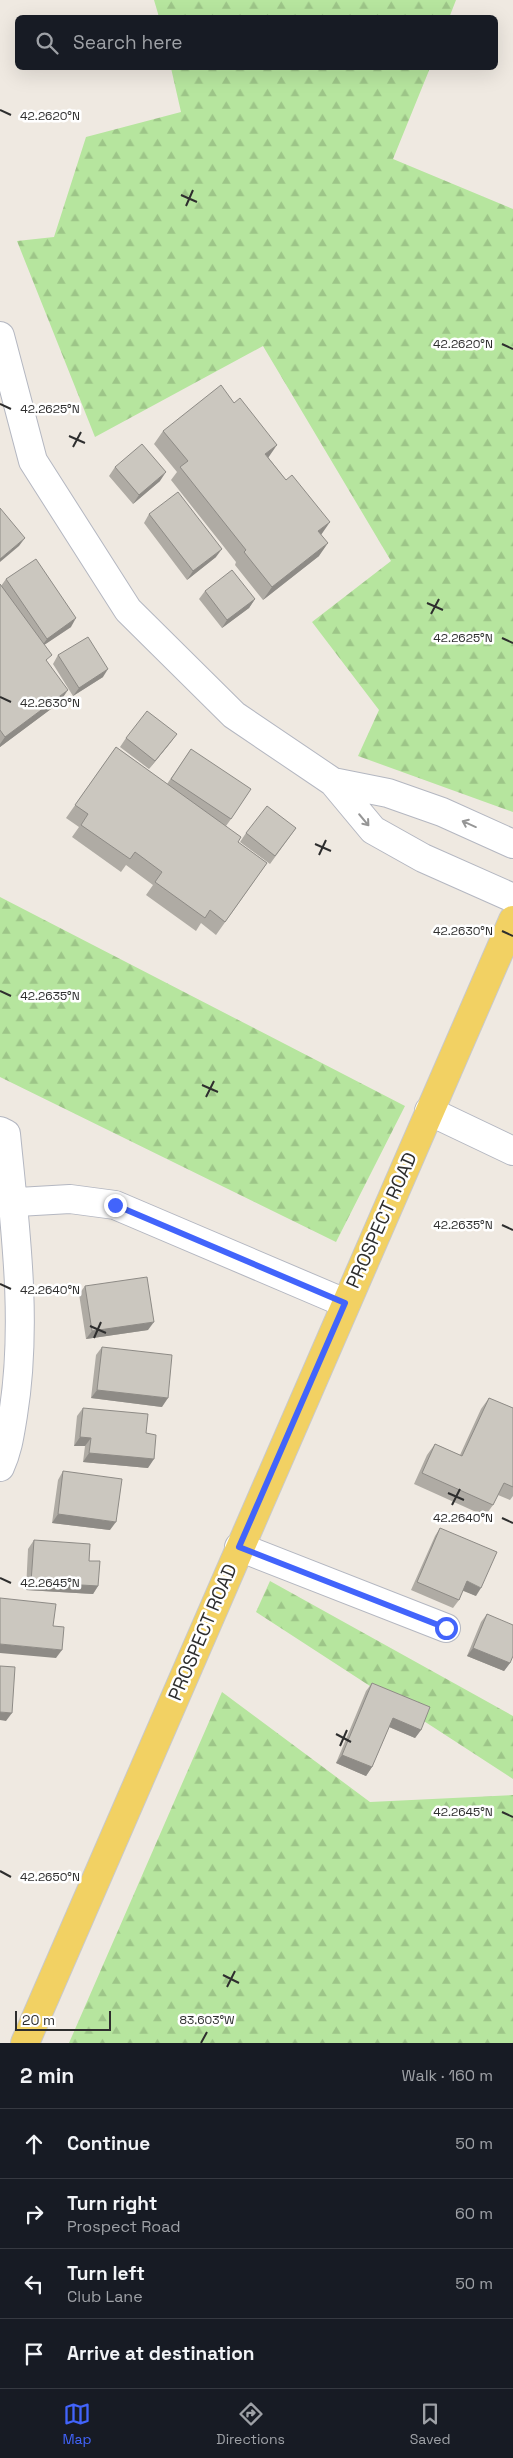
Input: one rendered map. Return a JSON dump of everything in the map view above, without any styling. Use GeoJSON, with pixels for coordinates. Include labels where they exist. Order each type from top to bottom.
{"type":"FeatureCollection","features":[{"type":"Feature","properties":{"kind":"main road","name":"PROSPECT ROAD"},"geometry":{"type":"LineString","coordinates":[[25,2043],[513,920]]}},
{"type":"Feature","properties":{"kind":"street"},"geometry":{"type":"LineString","coordinates":[[0,336],[34,462],[128,610],[234,715],[333,782],[373,830],[424,858],[513,898]]}},
{"type":"Feature","properties":{"kind":"street"},"geometry":{"type":"LineString","coordinates":[[333,782],[388,792],[442,812],[513,844]]}},
{"type":"Feature","properties":{"kind":"street"},"geometry":{"type":"LineString","coordinates":[[429,1111],[513,1152]]}},
{"type":"Feature","properties":{"kind":"street"},"geometry":{"type":"LineString","coordinates":[[0,1131],[6,1134],[6,1202],[19,1307],[17,1390],[6,1453],[0,1467]]}},
{"type":"Feature","properties":{"kind":"street"},"geometry":{"type":"LineString","coordinates":[[6,1202],[70,1199],[115,1205],[345,1303]]}},
{"type":"Feature","properties":{"kind":"street"},"geometry":{"type":"LineString","coordinates":[[239,1547],[446,1628]]}},
{"type":"Feature","properties":{"kind":"green space"},"geometry":{"type":"Polygon","coordinates":[[[154,0],[456,0],[450,15],[158,15],[154,0]]]}},
{"type":"Feature","properties":{"kind":"green space"},"geometry":{"type":"Polygon","coordinates":[[[171,70],[429,70],[393,159],[513,209],[513,812],[358,756],[379,710],[312,622],[391,561],[263,346],[95,437],[17,241],[54,237],[86,137],[181,112],[171,70]]]}},
{"type":"Feature","properties":{"kind":"green space"},"geometry":{"type":"Polygon","coordinates":[[[0,897],[405,1106],[336,1242],[0,1077],[0,897]]]}},
{"type":"Feature","properties":{"kind":"green space"},"geometry":{"type":"Polygon","coordinates":[[[270,1581],[513,1716],[513,1779],[256,1612],[270,1581]]]}},
{"type":"Feature","properties":{"kind":"green space"},"geometry":{"type":"Polygon","coordinates":[[[222,1692],[370,1802],[513,1795],[513,2043],[69,2043],[222,1692]]]}},
{"type":"Feature","properties":{"kind":"building"},"geometry":{"type":"Polygon","coordinates":[[[221,385],[234,403],[240,398],[277,445],[265,454],[286,480],[292,475],[330,522],[318,531],[328,543],[272,587],[244,552],[246,550],[180,467],[188,461],[163,431],[221,385]]]}},
{"type":"Feature","properties":{"kind":"building"},"geometry":{"type":"Polygon","coordinates":[[[142,444],[166,472],[139,495],[115,467],[142,444]]]}},
{"type":"Feature","properties":{"kind":"building"},"geometry":{"type":"Polygon","coordinates":[[[178,492],[222,549],[193,571],[149,514],[178,492]]]}},
{"type":"Feature","properties":{"kind":"building"},"geometry":{"type":"Polygon","coordinates":[[[0,508],[25,538],[0,559],[0,508]]]}},
{"type":"Feature","properties":{"kind":"building"},"geometry":{"type":"Polygon","coordinates":[[[36,559],[76,618],[47,639],[6,579],[36,559]]]}},
{"type":"Feature","properties":{"kind":"building"},"geometry":{"type":"Polygon","coordinates":[[[232,570],[255,599],[227,620],[205,591],[232,570]]]}},
{"type":"Feature","properties":{"kind":"building"},"geometry":{"type":"Polygon","coordinates":[[[0,584],[52,655],[46,660],[68,690],[5,737],[0,730],[0,584]]]}},
{"type":"Feature","properties":{"kind":"building"},"geometry":{"type":"Polygon","coordinates":[[[88,637],[108,669],[79,688],[58,655],[88,637]]]}},
{"type":"Feature","properties":{"kind":"building"},"geometry":{"type":"Polygon","coordinates":[[[147,711],[177,734],[155,761],[126,738],[147,711]]]}},
{"type":"Feature","properties":{"kind":"building"},"geometry":{"type":"Polygon","coordinates":[[[116,747],[241,837],[238,842],[267,863],[225,922],[210,910],[205,918],[155,882],[162,872],[135,852],[130,859],[81,825],[88,814],[75,805],[116,747]]]}},
{"type":"Feature","properties":{"kind":"building"},"geometry":{"type":"Polygon","coordinates":[[[191,749],[251,789],[231,819],[171,779],[191,749]]]}},
{"type":"Feature","properties":{"kind":"building"},"geometry":{"type":"Polygon","coordinates":[[[267,806],[296,828],[275,856],[246,833],[267,806]]]}},
{"type":"Feature","properties":{"kind":"building"},"geometry":{"type":"Polygon","coordinates":[[[147,1277],[154,1322],[92,1331],[85,1286],[147,1277]]]}},
{"type":"Feature","properties":{"kind":"building"},"geometry":{"type":"Polygon","coordinates":[[[102,1347],[172,1355],[168,1398],[97,1390],[102,1347]]]}},
{"type":"Feature","properties":{"kind":"building"},"geometry":{"type":"Polygon","coordinates":[[[489,1398],[513,1408],[513,1487],[504,1483],[493,1505],[422,1473],[435,1444],[462,1456],[489,1398]]]}},
{"type":"Feature","properties":{"kind":"building"},"geometry":{"type":"Polygon","coordinates":[[[83,1408],[148,1414],[146,1433],[156,1435],[154,1459],[89,1453],[91,1438],[80,1437],[83,1408]]]}},
{"type":"Feature","properties":{"kind":"building"},"geometry":{"type":"Polygon","coordinates":[[[63,1471],[122,1479],[116,1522],[58,1514],[63,1471]]]}},
{"type":"Feature","properties":{"kind":"building"},"geometry":{"type":"Polygon","coordinates":[[[440,1528],[497,1552],[481,1588],[467,1581],[459,1600],[417,1582],[440,1528]]]}},
{"type":"Feature","properties":{"kind":"building"},"geometry":{"type":"Polygon","coordinates":[[[34,1540],[90,1544],[89,1561],[100,1561],[98,1586],[31,1582],[34,1540]]]}},
{"type":"Feature","properties":{"kind":"building"},"geometry":{"type":"Polygon","coordinates":[[[0,1598],[56,1604],[53,1626],[64,1627],[62,1650],[0,1644],[0,1598]]]}},
{"type":"Feature","properties":{"kind":"building"},"geometry":{"type":"Polygon","coordinates":[[[487,1614],[513,1625],[513,1656],[510,1663],[473,1648],[487,1614]]]}},
{"type":"Feature","properties":{"kind":"building"},"geometry":{"type":"Polygon","coordinates":[[[0,1666],[15,1667],[12,1713],[0,1712],[0,1666]]]}},
{"type":"Feature","properties":{"kind":"building"},"geometry":{"type":"Polygon","coordinates":[[[372,1683],[430,1707],[421,1730],[393,1718],[372,1767],[342,1755],[372,1683]]]}},
{"type":"Feature","properties":{"kind":"route"},"geometry":{"type":"LineString","coordinates":[[115,1205],[159,1222],[345,1303],[239,1547],[446,1628]]}}]}
